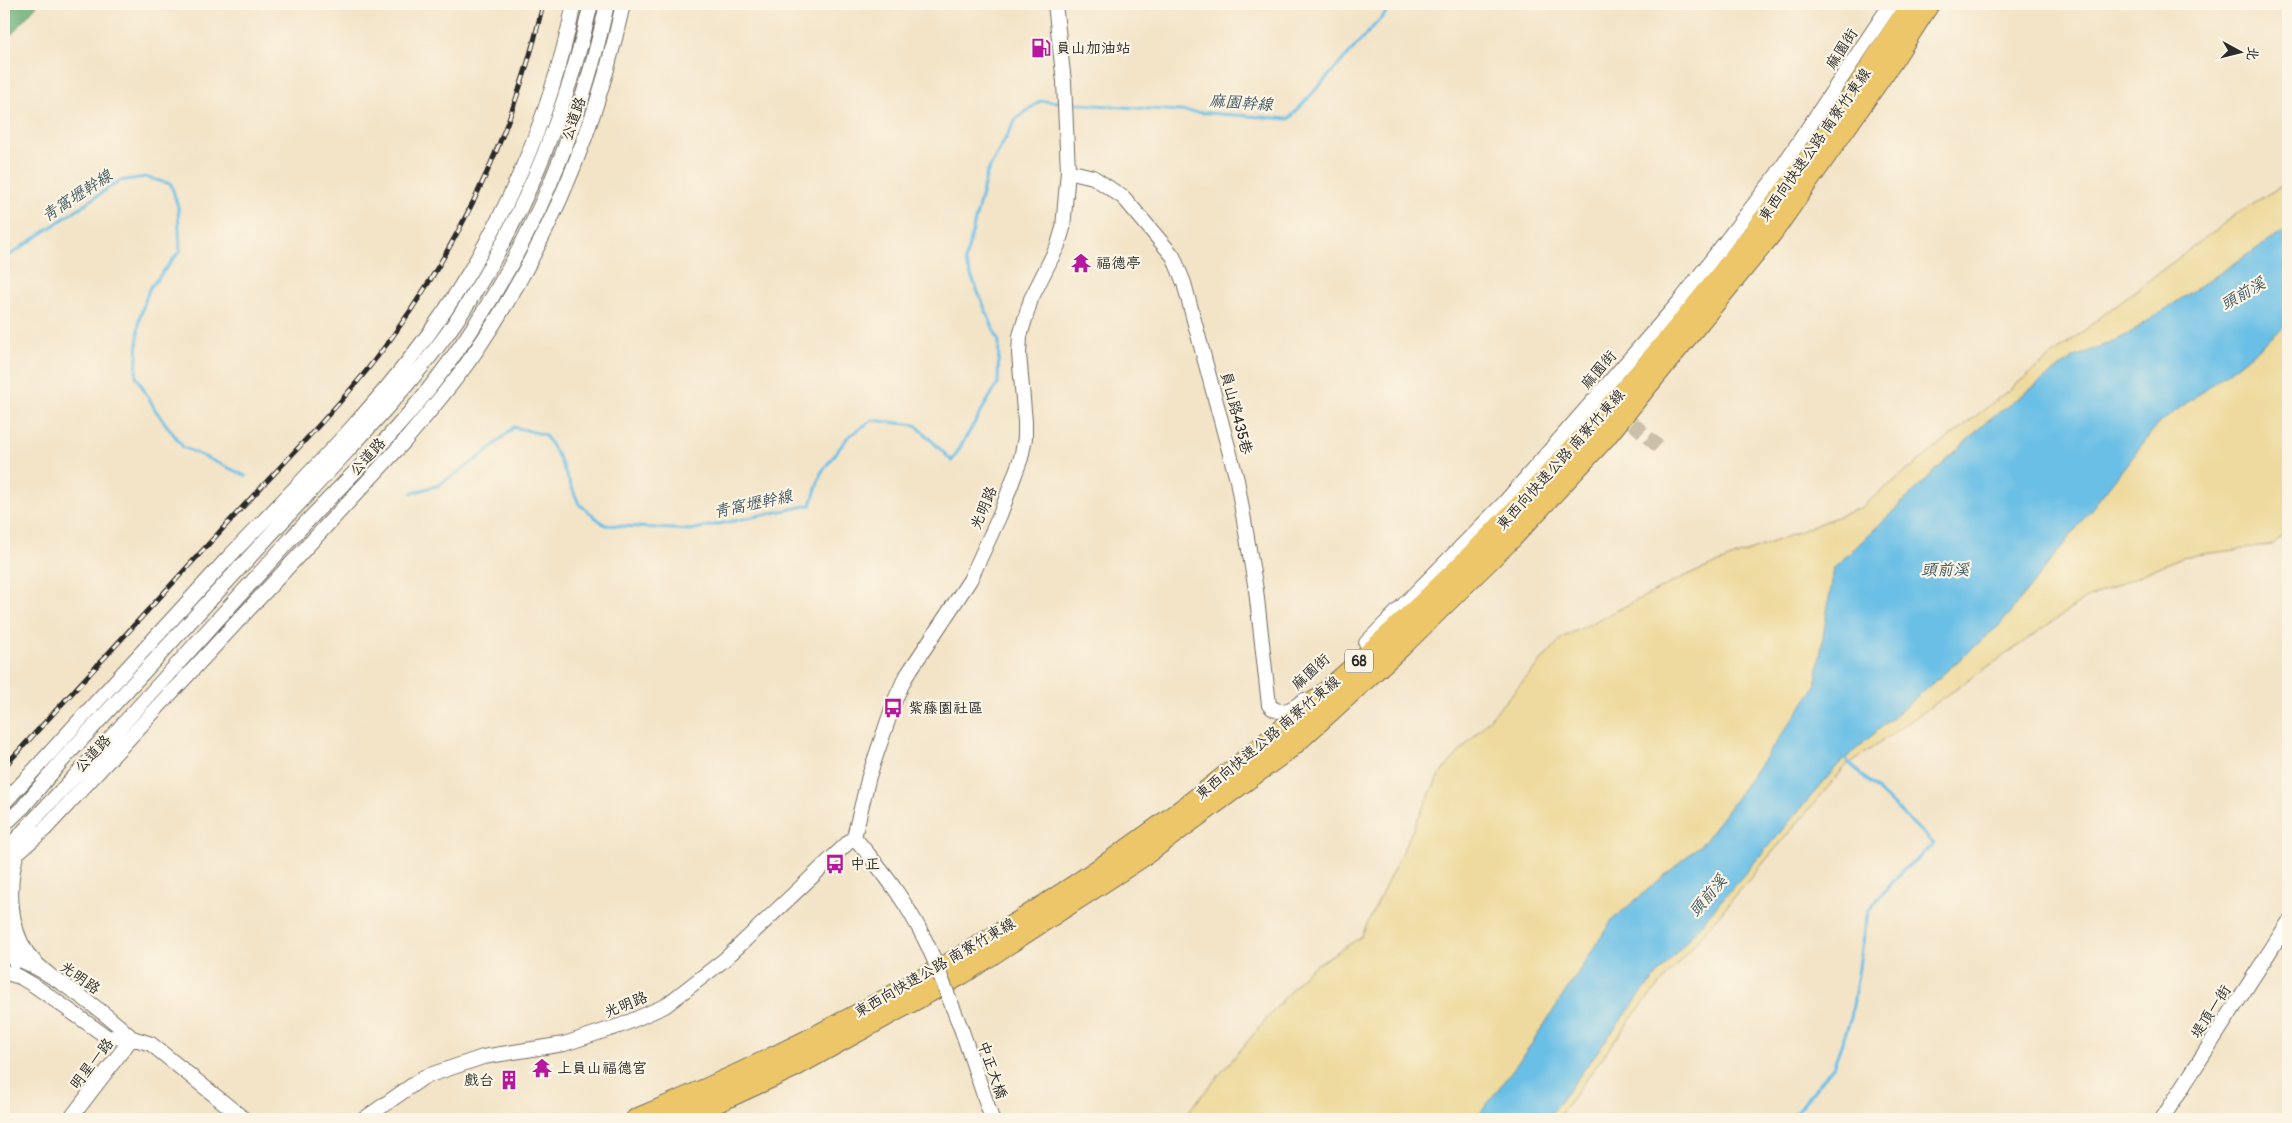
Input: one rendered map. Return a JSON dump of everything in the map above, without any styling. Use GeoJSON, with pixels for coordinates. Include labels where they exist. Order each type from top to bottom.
{"type":"FeatureCollection","features":[{"type":"Feature","properties":{"kind":"highway","name":"東西向快速公路 南寮竹東線"},"geometry":{"type":"LineString","coordinates":[[636,1119],[784,1052],[914,983],[1018,921],[1108,862],[1168,819],[1244,762],[1319,698],[1494,535],[1568,456],[1650,360],[1782,195],[1911,4]]}},
{"type":"Feature","properties":{"kind":"highway","name":"東西向快速公路 南寮竹東線"},"geometry":{"type":"LineString","coordinates":[[681,1119],[792,1068],[962,974],[1142,857],[1289,749],[1402,646],[1512,538],[1604,439],[1772,233],[1930,4]]}},
{"type":"Feature","properties":{"kind":"street","name":"公道路"},"geometry":{"type":"LineString","coordinates":[[4,826],[7,799],[354,423],[430,333],[457,292],[517,179],[550,94],[566,41],[574,4]]}},
{"type":"Feature","properties":{"kind":"street","name":"公道路"},"geometry":{"type":"LineString","coordinates":[[4,826],[23,808],[59,764],[363,433],[444,338],[470,300],[507,232],[558,121],[582,44],[591,4]]}},
{"type":"Feature","properties":{"kind":"street","name":"公道路"},"geometry":{"type":"LineString","coordinates":[[52,978],[27,953],[16,926],[8,855],[34,818],[318,509],[391,434],[425,395],[466,340],[528,233],[565,146],[597,52],[607,4]]}},
{"type":"Feature","properties":{"kind":"street","name":"公道路"},"geometry":{"type":"LineString","coordinates":[[8,855],[45,829],[111,759],[403,443],[437,403],[478,348],[540,242],[580,153],[612,58],[623,4]]}},
{"type":"Feature","properties":{"kind":"street","name":"光明路"},"geometry":{"type":"LineString","coordinates":[[364,1119],[424,1077],[483,1057],[564,1044],[622,1025],[665,1006],[724,960],[854,837],[869,776],[895,700],[905,678],[970,580],[1015,476],[1025,438],[1025,405],[1019,354],[1020,336],[1031,299],[1058,245],[1062,228],[1068,171],[1064,82],[1055,4]]}},
{"type":"Feature","properties":{"kind":"street","name":"麻園街"},"geometry":{"type":"LineString","coordinates":[[1281,712],[1290,710],[1301,703],[1371,638],[1504,503],[1625,365],[1680,301],[1778,173],[1891,4]]}},
{"type":"Feature","properties":{"kind":"street","name":"員山路435巷"},"geometry":{"type":"LineString","coordinates":[[1068,171],[1093,177],[1124,198],[1173,256],[1184,283],[1237,480],[1256,590],[1267,697],[1269,705],[1274,710],[1281,712]]}},
{"type":"Feature","properties":{"kind":"street"},"geometry":{"type":"LineString","coordinates":[[489,302],[501,311]]}},
{"type":"Feature","properties":{"kind":"street"},"geometry":{"type":"LineString","coordinates":[[100,748],[111,759]]}},
{"type":"Feature","properties":{"kind":"street","name":"中正大橋"},"geometry":{"type":"LineString","coordinates":[[854,837],[889,879],[919,926],[962,1031],[992,1119]]}},
{"type":"Feature","properties":{"kind":"street","name":"堤頂一街"},"geometry":{"type":"LineString","coordinates":[[2162,1119],[2288,923]]}},
{"type":"Feature","properties":{"kind":"street"},"geometry":{"type":"LineString","coordinates":[[4,937],[8,956],[35,986]]}},
{"type":"Feature","properties":{"kind":"street","name":"光明路"},"geometry":{"type":"LineString","coordinates":[[8,956],[52,978],[117,1023],[132,1038]]}},
{"type":"Feature","properties":{"kind":"street","name":"光明路"},"geometry":{"type":"LineString","coordinates":[[4,972],[20,977],[35,986],[107,1037],[132,1038],[151,1044],[244,1119]]}},
{"type":"Feature","properties":{"kind":"street","name":"明星一路"},"geometry":{"type":"LineString","coordinates":[[71,1116],[132,1038]]}},
{"type":"Feature","properties":{"kind":"green space"},"geometry":{"type":"Polygon","coordinates":[[[4,4],[38,4],[4,43],[4,4]]]}},
{"type":"Feature","properties":{"kind":"sand"},"geometry":{"type":"Polygon","coordinates":[[[2288,182],[2288,528],[2273,545],[2182,557],[2085,599],[1846,766],[1633,1016],[1557,1119],[1182,1119],[1308,970],[1361,937],[1439,775],[1562,638],[1685,576],[1860,508],[2116,305],[2242,210],[2288,182]]]}},
{"type":"Feature","properties":{"kind":"water","name":"頭前溪"},"geometry":{"type":"Polygon","coordinates":[[[2288,229],[2288,324],[2237,366],[2158,424],[2001,624],[1839,764],[1640,995],[1547,1119],[1476,1119],[1533,1042],[1612,920],[1705,841],[1815,688],[1834,568],[1987,421],[2073,358],[2125,336],[2288,229]]]}},
{"type":"Feature","properties":{"kind":"waterway","name":"麻園幹線"},"geometry":{"type":"LineString","coordinates":[[1068,103],[1289,119],[1394,4]]}},
{"type":"Feature","properties":{"kind":"waterway","name":"青窩壢幹線"},"geometry":{"type":"LineString","coordinates":[[412,493],[439,485],[483,455],[514,427],[545,435],[558,456],[579,504],[605,525],[690,530],[811,505],[821,473],[848,437],[872,420],[916,425],[952,461],[998,383],[999,342],[965,261],[987,173],[1016,119],[1040,101],[1062,102]]}},
{"type":"Feature","properties":{"kind":"waterway","name":"青窩壢幹線"},"geometry":{"type":"LineString","coordinates":[[4,259],[119,181],[145,177],[171,184],[178,207],[180,251],[149,289],[139,320],[136,376],[156,411],[183,447],[246,476]]}},
{"type":"Feature","properties":{"kind":"waterway"},"geometry":{"type":"LineString","coordinates":[[1791,1119],[1833,1067],[1851,1018],[1868,911],[1901,872],[1934,844],[1842,756]]}},
{"type":"Feature","properties":{"kind":"tunnel"},"geometry":{"type":"LineString","coordinates":[[1617,409],[1661,449]]}},
{"type":"Feature","properties":{"kind":"railway"},"geometry":{"type":"LineString","coordinates":[[4,767],[298,449],[367,370],[397,330],[426,287],[476,197],[497,150],[515,102],[531,53],[543,4]]}},
{"type":"Feature","properties":{"kind":"place","name":"員山加油站"},"geometry":{"type":"Point","coordinates":[1041,48]}},
{"type":"Feature","properties":{"kind":"place","name":"福德亭"},"geometry":{"type":"Point","coordinates":[1081,263]}},
{"type":"Feature","properties":{"kind":"place","name":"紫藤園社區"},"geometry":{"type":"Point","coordinates":[893,708]}},
{"type":"Feature","properties":{"kind":"place","name":"中正"},"geometry":{"type":"Point","coordinates":[835,864]}},
{"type":"Feature","properties":{"kind":"place","name":"上員山福德宮"},"geometry":{"type":"Point","coordinates":[542,1068]}},
{"type":"Feature","properties":{"kind":"place","name":"戲台"},"geometry":{"type":"Point","coordinates":[509,1080]}}]}
